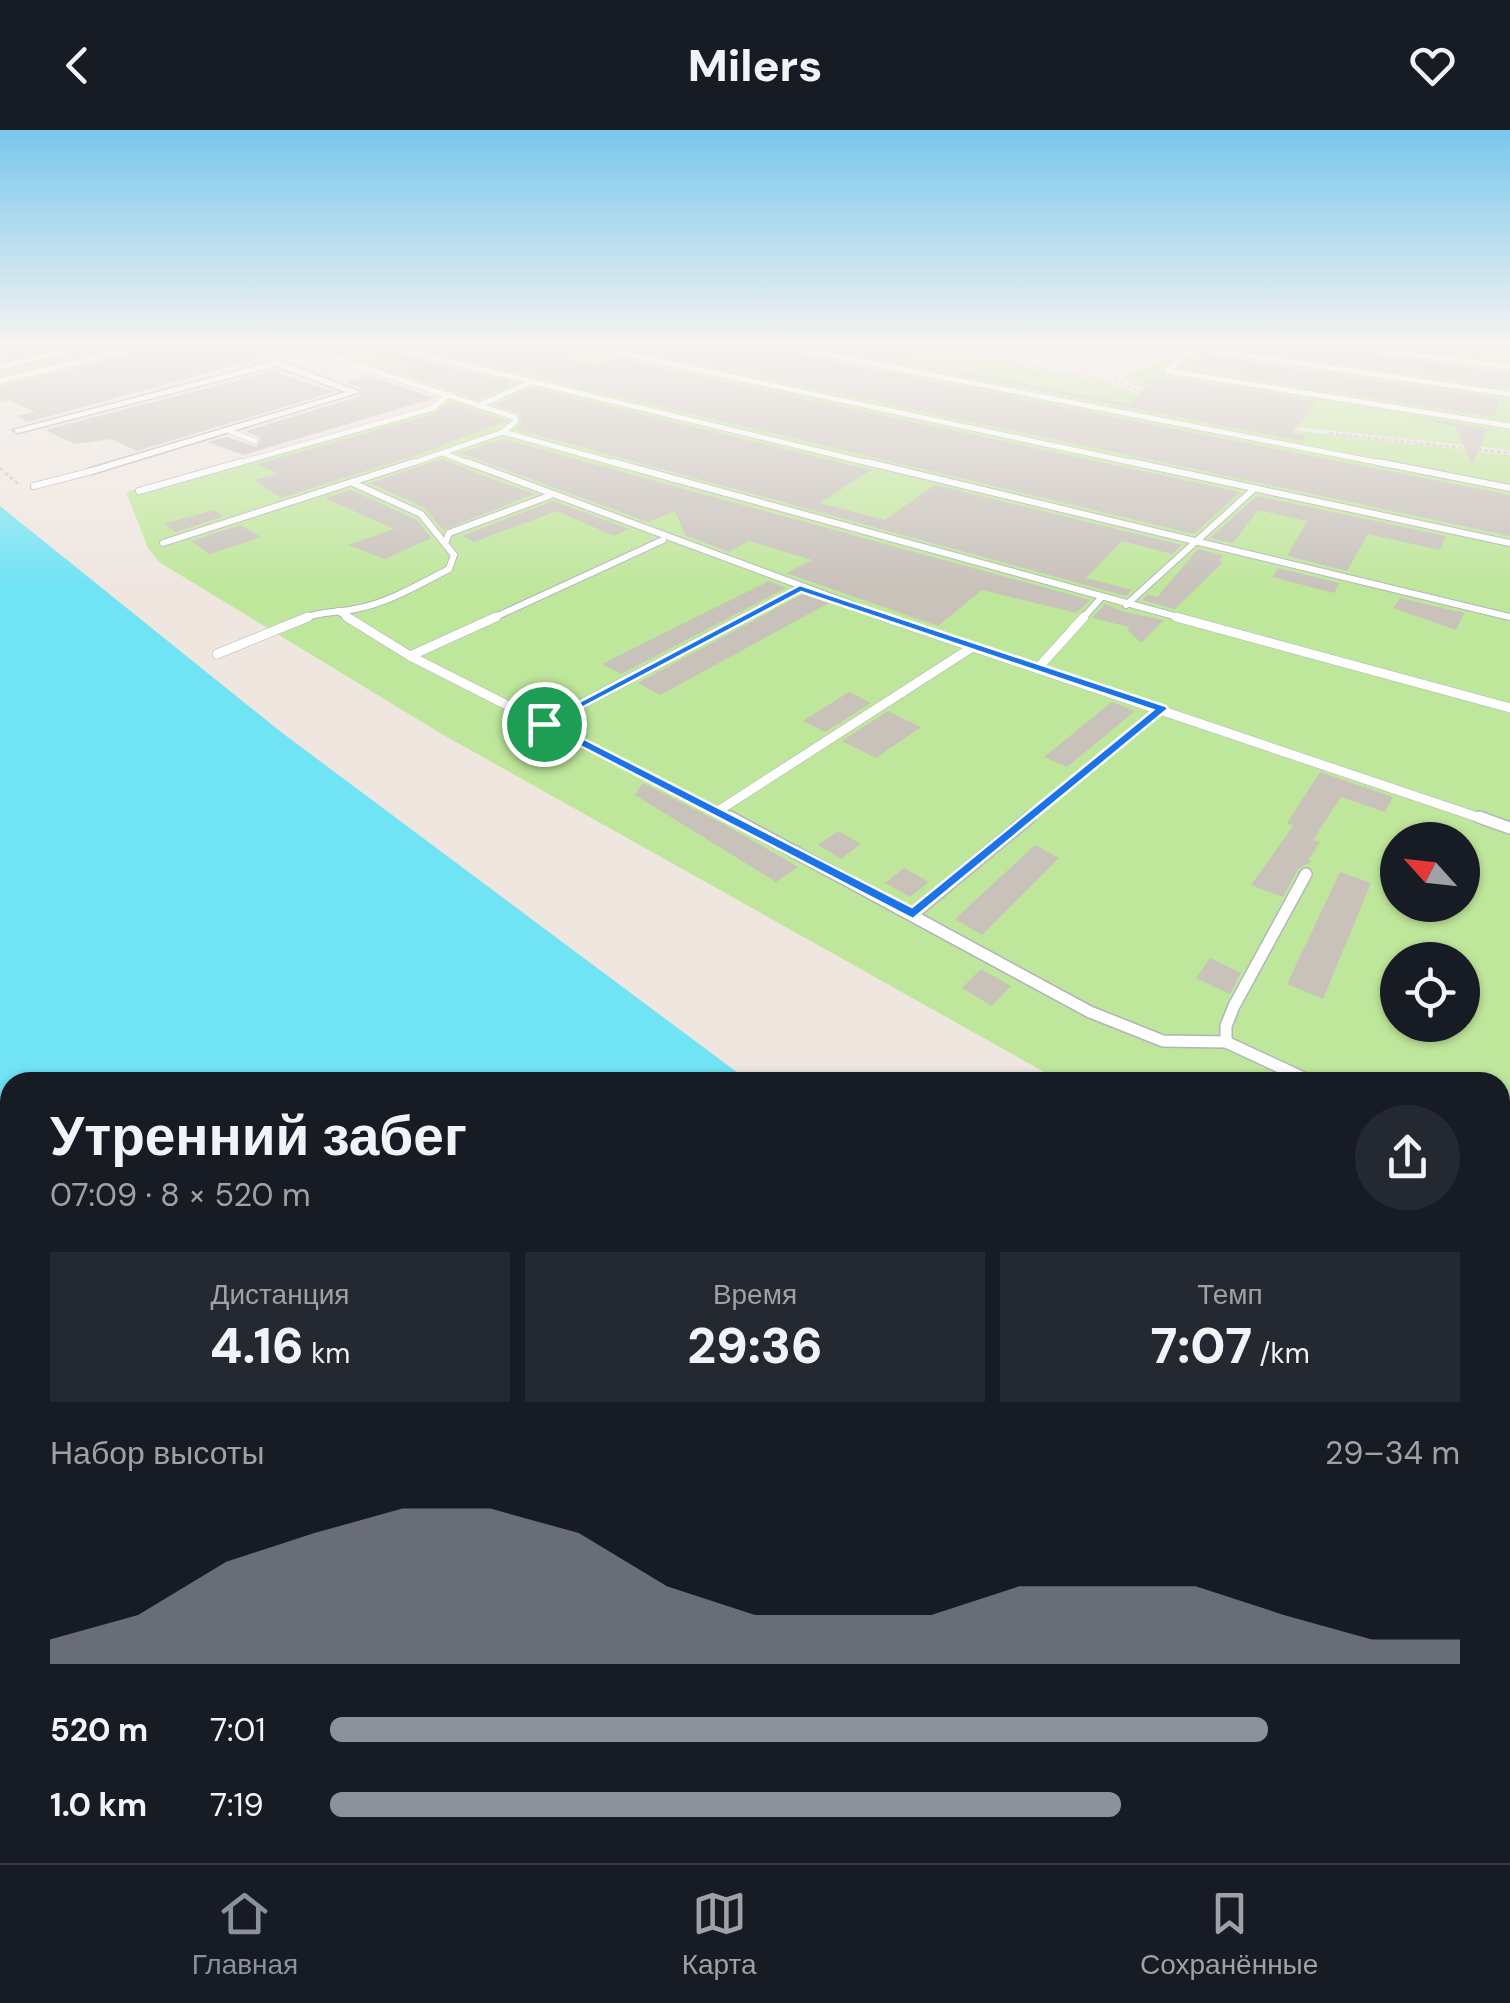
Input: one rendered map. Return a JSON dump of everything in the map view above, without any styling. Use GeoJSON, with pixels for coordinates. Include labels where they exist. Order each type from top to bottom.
{"type":"FeatureCollection","features":[{"type":"Feature","properties":{"kind":"street"},"geometry":{"type":"LineString","coordinates":[[18,430],[34,426]]}},
{"type":"Feature","properties":{"kind":"street"},"geometry":{"type":"LineString","coordinates":[[92,470],[248,426]]}},
{"type":"Feature","properties":{"kind":"lane"},"geometry":{"type":"LineString","coordinates":[[139,491],[370,426]]}},
{"type":"Feature","properties":{"kind":"lane"},"geometry":{"type":"LineString","coordinates":[[164,543],[443,453],[503,432],[509,426]]}},
{"type":"Feature","properties":{"kind":"lane"},"geometry":{"type":"LineString","coordinates":[[713,426],[1510,617]]}},
{"type":"Feature","properties":{"kind":"lane"},"geometry":{"type":"LineString","coordinates":[[963,426],[1510,544]]}},
{"type":"Feature","properties":{"kind":"lane"},"geometry":{"type":"LineString","coordinates":[[1192,426],[1510,488]]}},
{"type":"Feature","properties":{"kind":"lane"},"geometry":{"type":"LineString","coordinates":[[230,431],[256,441]]}},
{"type":"Feature","properties":{"kind":"lane"},"geometry":{"type":"LineString","coordinates":[[503,432],[1510,708]]}},
{"type":"Feature","properties":{"kind":"lane"},"geometry":{"type":"LineString","coordinates":[[443,453],[664,540],[800,588],[1510,828]]}},
{"type":"Feature","properties":{"kind":"lane"},"geometry":{"type":"LineString","coordinates":[[34,486],[92,470]]}},
{"type":"Feature","properties":{"kind":"lane"},"geometry":{"type":"LineString","coordinates":[[217,654],[321,611],[356,610],[449,569],[454,555],[421,514],[353,483]]}},
{"type":"Feature","properties":{"kind":"lane"},"geometry":{"type":"LineString","coordinates":[[1126,605],[1255,488]]}},
{"type":"Feature","properties":{"kind":"lane"},"geometry":{"type":"LineString","coordinates":[[446,542],[448,533],[549,496]]}},
{"type":"Feature","properties":{"kind":"lane"},"geometry":{"type":"LineString","coordinates":[[410,656],[664,540]]}},
{"type":"Feature","properties":{"kind":"lane"},"geometry":{"type":"LineString","coordinates":[[544,724],[800,588]]}},
{"type":"Feature","properties":{"kind":"lane"},"geometry":{"type":"LineString","coordinates":[[1038,667],[1101,598]]}},
{"type":"Feature","properties":{"kind":"lane"},"geometry":{"type":"LineString","coordinates":[[338,611],[410,656],[718,812],[1132,1032],[1163,1041],[1226,1042],[1290,1072]]}},
{"type":"Feature","properties":{"kind":"lane"},"geometry":{"type":"LineString","coordinates":[[718,812],[974,646]]}},
{"type":"Feature","properties":{"kind":"lane"},"geometry":{"type":"LineString","coordinates":[[913,914],[1162,709]]}},
{"type":"Feature","properties":{"kind":"lane"},"geometry":{"type":"LineString","coordinates":[[1226,1042],[1234,1006],[1306,874]]}},
{"type":"Feature","properties":{"kind":"path"},"geometry":{"type":"LineString","coordinates":[[1314,431],[1510,453]]}},
{"type":"Feature","properties":{"kind":"green space"},"geometry":{"type":"Polygon","coordinates":[[[365,426],[1261,426],[1510,455],[1510,1072],[1044,1072],[440,733],[159,562],[148,548],[126,492],[365,426]]]}},
{"type":"Feature","properties":{"kind":"green space"},"geometry":{"type":"Polygon","coordinates":[[[1287,426],[1510,426],[1510,450],[1287,426]]]}},
{"type":"Feature","properties":{"kind":"water"},"geometry":{"type":"Polygon","coordinates":[[[0,506],[281,732],[737,1072],[0,1072],[0,506]]]}},
{"type":"Feature","properties":{"kind":"building"},"geometry":{"type":"Polygon","coordinates":[[[61,426],[221,426],[137,451],[111,439],[75,444],[45,430],[61,426]]]}},
{"type":"Feature","properties":{"kind":"building"},"geometry":{"type":"Polygon","coordinates":[[[263,426],[341,426],[243,455],[208,442],[227,437],[257,447],[260,438],[246,431],[263,426]]]}},
{"type":"Feature","properties":{"kind":"building"},"geometry":{"type":"Polygon","coordinates":[[[393,426],[493,426],[281,498],[254,480],[278,474],[258,464],[393,426]]]}},
{"type":"Feature","properties":{"kind":"building"},"geometry":{"type":"Polygon","coordinates":[[[519,426],[689,426],[871,470],[820,503],[885,520],[935,485],[1182,545],[1172,554],[1122,541],[1086,578],[1132,590],[1126,596],[516,429],[519,426]]]}},
{"type":"Feature","properties":{"kind":"building"},"geometry":{"type":"Polygon","coordinates":[[[743,426],[931,426],[1240,492],[1194,534],[743,426]]]}},
{"type":"Feature","properties":{"kind":"building"},"geometry":{"type":"Polygon","coordinates":[[[992,426],[1158,426],[1510,495],[1510,536],[992,426]]]}},
{"type":"Feature","properties":{"kind":"building"},"geometry":{"type":"Polygon","coordinates":[[[1224,426],[1297,426],[1292,433],[1306,436],[1302,441],[1224,426]]]}},
{"type":"Feature","properties":{"kind":"building"},"geometry":{"type":"Polygon","coordinates":[[[1455,426],[1488,429],[1472,464],[1455,426]]]}},
{"type":"Feature","properties":{"kind":"building"},"geometry":{"type":"Polygon","coordinates":[[[503,439],[1090,600],[1076,613],[982,590],[938,626],[786,573],[812,560],[749,541],[729,552],[685,535],[675,511],[648,522],[460,453],[503,439]]]}},
{"type":"Feature","properties":{"kind":"building"},"geometry":{"type":"Polygon","coordinates":[[[442,459],[534,494],[443,530],[425,508],[370,483],[442,459]]]}},
{"type":"Feature","properties":{"kind":"building"},"geometry":{"type":"Polygon","coordinates":[[[351,490],[417,520],[431,538],[385,559],[348,545],[394,529],[325,498],[351,490]]]}},
{"type":"Feature","properties":{"kind":"building"},"geometry":{"type":"Polygon","coordinates":[[[1257,496],[1446,536],[1440,550],[1368,534],[1347,571],[1287,556],[1307,521],[1258,510],[1233,543],[1210,538],[1257,496]]]}},
{"type":"Feature","properties":{"kind":"building"},"geometry":{"type":"Polygon","coordinates":[[[553,501],[629,529],[614,536],[557,511],[474,542],[462,536],[553,501]]]}},
{"type":"Feature","properties":{"kind":"building"},"geometry":{"type":"Polygon","coordinates":[[[214,510],[224,516],[176,532],[164,524],[214,510]]]}},
{"type":"Feature","properties":{"kind":"building"},"geometry":{"type":"Polygon","coordinates":[[[240,525],[261,537],[210,554],[191,541],[240,525]]]}},
{"type":"Feature","properties":{"kind":"building"},"geometry":{"type":"Polygon","coordinates":[[[1198,549],[1223,555],[1219,561],[1223,562],[1175,609],[1142,600],[1148,594],[1157,597],[1198,549]]]}},
{"type":"Feature","properties":{"kind":"building"},"geometry":{"type":"Polygon","coordinates":[[[1278,568],[1340,583],[1334,593],[1272,577],[1278,568]]]}},
{"type":"Feature","properties":{"kind":"building"},"geometry":{"type":"Polygon","coordinates":[[[769,581],[786,588],[621,674],[602,664],[769,581]]]}},
{"type":"Feature","properties":{"kind":"building"},"geometry":{"type":"Polygon","coordinates":[[[803,594],[829,603],[660,695],[638,683],[803,594]]]}},
{"type":"Feature","properties":{"kind":"building"},"geometry":{"type":"Polygon","coordinates":[[[1400,598],[1464,613],[1456,630],[1393,608],[1400,598]]]}},
{"type":"Feature","properties":{"kind":"building"},"geometry":{"type":"Polygon","coordinates":[[[1105,604],[1164,620],[1141,643],[1129,627],[1092,618],[1105,604]]]}},
{"type":"Feature","properties":{"kind":"building"},"geometry":{"type":"Polygon","coordinates":[[[849,692],[871,703],[825,732],[803,721],[849,692]]]}},
{"type":"Feature","properties":{"kind":"building"},"geometry":{"type":"Polygon","coordinates":[[[1112,702],[1135,711],[1067,767],[1044,757],[1112,702]]]}},
{"type":"Feature","properties":{"kind":"building"},"geometry":{"type":"Polygon","coordinates":[[[888,711],[921,727],[876,758],[842,741],[888,711]]]}},
{"type":"Feature","properties":{"kind":"building"},"geometry":{"type":"Polygon","coordinates":[[[1320,772],[1393,797],[1385,812],[1341,797],[1313,840],[1320,842],[1308,860],[1312,861],[1298,869],[1283,897],[1251,885],[1293,826],[1287,823],[1320,772]]]}},
{"type":"Feature","properties":{"kind":"building"},"geometry":{"type":"Polygon","coordinates":[[[643,783],[798,867],[776,882],[635,795],[643,783]]]}},
{"type":"Feature","properties":{"kind":"building"},"geometry":{"type":"Polygon","coordinates":[[[838,831],[861,844],[841,859],[818,845],[838,831]]]}},
{"type":"Feature","properties":{"kind":"building"},"geometry":{"type":"Polygon","coordinates":[[[1035,845],[1059,858],[982,935],[955,919],[1035,845]]]}},
{"type":"Feature","properties":{"kind":"building"},"geometry":{"type":"Polygon","coordinates":[[[904,868],[929,882],[910,897],[885,883],[904,868]]]}},
{"type":"Feature","properties":{"kind":"building"},"geometry":{"type":"Polygon","coordinates":[[[1340,872],[1371,883],[1323,999],[1287,984],[1340,872]]]}},
{"type":"Feature","properties":{"kind":"building"},"geometry":{"type":"Polygon","coordinates":[[[1210,958],[1241,973],[1230,994],[1196,978],[1210,958]]]}},
{"type":"Feature","properties":{"kind":"building"},"geometry":{"type":"Polygon","coordinates":[[[981,969],[1011,986],[992,1006],[962,988],[981,969]]]}},
{"type":"Feature","properties":{"kind":"route"},"geometry":{"type":"LineString","coordinates":[[800,588],[1162,709],[913,914],[544,724],[800,588]]}}]}
